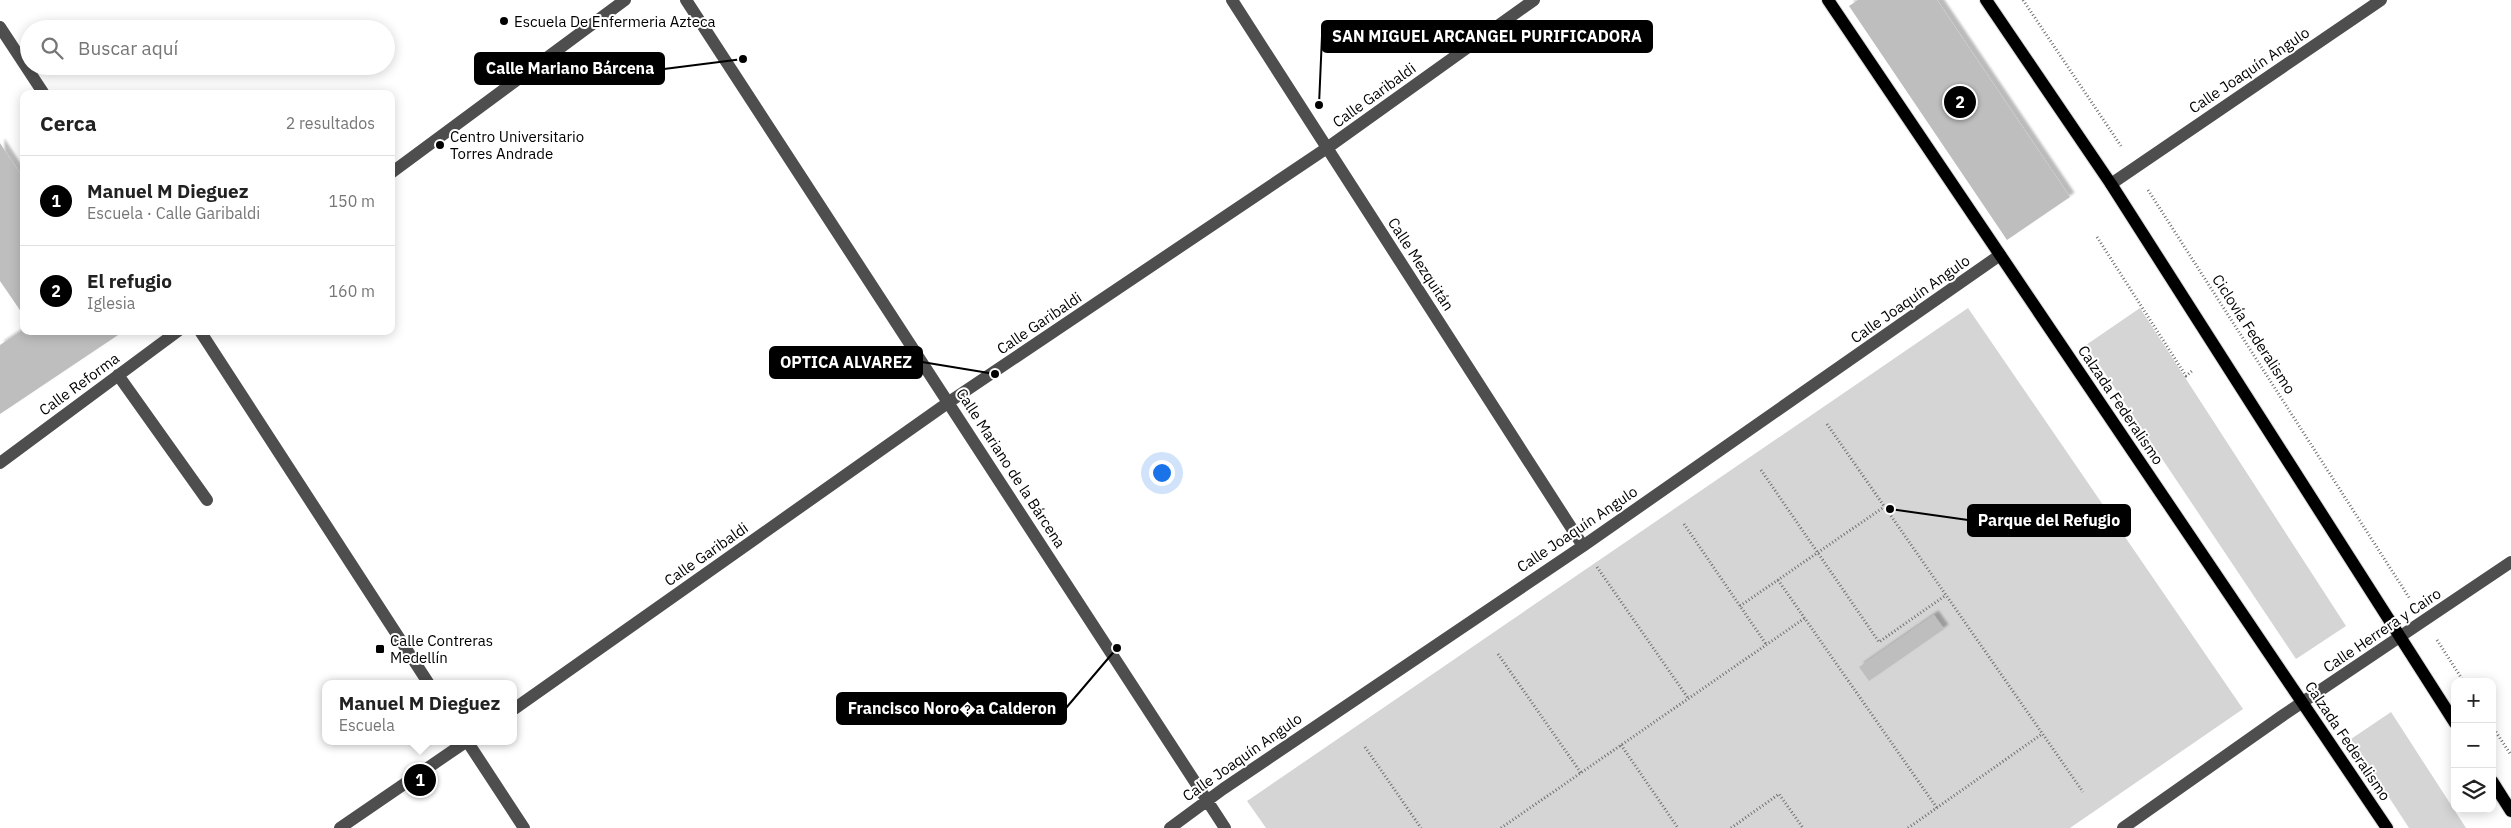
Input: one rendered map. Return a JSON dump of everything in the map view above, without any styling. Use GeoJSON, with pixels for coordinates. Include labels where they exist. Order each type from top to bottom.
{"type":"FeatureCollection","features":[{"type":"Feature","properties":{"kind":"main road","name":"Calzada Federalismo"},"geometry":{"type":"LineString","coordinates":[[1828,0],[2387,828]]}},
{"type":"Feature","properties":{"kind":"main road"},"geometry":{"type":"LineString","coordinates":[[1986,0],[2110,184],[2451,717]]}},
{"type":"Feature","properties":{"kind":"main road"},"geometry":{"type":"LineString","coordinates":[[2496,787],[2511,811]]}},
{"type":"Feature","properties":{"kind":"street"},"geometry":{"type":"LineString","coordinates":[[395,170],[625,0]]}},
{"type":"Feature","properties":{"kind":"street","name":"Calle Mariano de la Bárcena"},"geometry":{"type":"LineString","coordinates":[[686,0],[1225,828]]}},
{"type":"Feature","properties":{"kind":"street","name":"Calle Mezquitán"},"geometry":{"type":"LineString","coordinates":[[1232,0],[1583,546]]}},
{"type":"Feature","properties":{"kind":"street","name":"Calle Garibaldi"},"geometry":{"type":"LineString","coordinates":[[517,707],[949,402],[1328,148],[1534,0]]}},
{"type":"Feature","properties":{"kind":"street","name":"Calle Joaquín Angulo"},"geometry":{"type":"LineString","coordinates":[[2110,184],[2381,0]]}},
{"type":"Feature","properties":{"kind":"street"},"geometry":{"type":"LineString","coordinates":[[0,27],[20,57]]}},
{"type":"Feature","properties":{"kind":"street"},"geometry":{"type":"LineString","coordinates":[[32,75],[41,90]]}},
{"type":"Feature","properties":{"kind":"street","name":"Calle Joaquín Angulo"},"geometry":{"type":"LineString","coordinates":[[1170,828],[1206,801],[1583,546],[2000,255]]}},
{"type":"Feature","properties":{"kind":"street","name":"Calle Reforma"},"geometry":{"type":"LineString","coordinates":[[0,463],[173,335]]}},
{"type":"Feature","properties":{"kind":"street"},"geometry":{"type":"LineString","coordinates":[[203,335],[426,680]]}},
{"type":"Feature","properties":{"kind":"street"},"geometry":{"type":"LineString","coordinates":[[118,375],[207,500]]}},
{"type":"Feature","properties":{"kind":"street","name":"Calle Herrera y Cairo"},"geometry":{"type":"LineString","coordinates":[[2123,828],[2303,702],[2425,622],[2511,562]]}},
{"type":"Feature","properties":{"kind":"street"},"geometry":{"type":"LineString","coordinates":[[340,828],[461,745]]}},
{"type":"Feature","properties":{"kind":"street"},"geometry":{"type":"LineString","coordinates":[[470,745],[524,828]]}},
{"type":"Feature","properties":{"kind":"path","name":"Ciclovía Federalismo"},"geometry":{"type":"LineString","coordinates":[[2023,0],[2134,167],[2461,678]]}},
{"type":"Feature","properties":{"kind":"path"},"geometry":{"type":"LineString","coordinates":[[2097,237],[2186,376],[2192,371]]}},
{"type":"Feature","properties":{"kind":"path"},"geometry":{"type":"LineString","coordinates":[[1827,424],[2083,792]]}},
{"type":"Feature","properties":{"kind":"path"},"geometry":{"type":"LineString","coordinates":[[1761,470],[1879,642],[1946,595]]}},
{"type":"Feature","properties":{"kind":"path"},"geometry":{"type":"LineString","coordinates":[[1740,606],[1884,506]]}},
{"type":"Feature","properties":{"kind":"path"},"geometry":{"type":"LineString","coordinates":[[1684,524],[1766,644]]}},
{"type":"Feature","properties":{"kind":"path"},"geometry":{"type":"LineString","coordinates":[[1583,546],[1688,698]]}},
{"type":"Feature","properties":{"kind":"path"},"geometry":{"type":"LineString","coordinates":[[1778,580],[1937,808]]}},
{"type":"Feature","properties":{"kind":"path"},"geometry":{"type":"LineString","coordinates":[[1501,828],[1805,618]]}},
{"type":"Feature","properties":{"kind":"path"},"geometry":{"type":"LineString","coordinates":[[1498,654],[1581,773]]}},
{"type":"Feature","properties":{"kind":"path"},"geometry":{"type":"LineString","coordinates":[[2496,732],[2511,755]]}},
{"type":"Feature","properties":{"kind":"path"},"geometry":{"type":"LineString","coordinates":[[1908,828],[2042,734]]}},
{"type":"Feature","properties":{"kind":"path"},"geometry":{"type":"LineString","coordinates":[[1621,745],[1678,828]]}},
{"type":"Feature","properties":{"kind":"path"},"geometry":{"type":"LineString","coordinates":[[1365,747],[1421,828]]}},
{"type":"Feature","properties":{"kind":"path"},"geometry":{"type":"LineString","coordinates":[[1731,828],[1780,794],[1803,828]]}},
{"type":"Feature","properties":{"kind":"shaded area"},"geometry":{"type":"Polygon","coordinates":[[[1968,308],[2243,709],[2070,828],[1266,828],[1247,801],[1968,308]]]}},
{"type":"Feature","properties":{"kind":"shaded area"},"geometry":{"type":"Polygon","coordinates":[[[2140,308],[2346,626],[2296,659],[2086,345],[2140,308]]]}},
{"type":"Feature","properties":{"kind":"shaded area"},"geometry":{"type":"Polygon","coordinates":[[[2391,712],[2451,805],[2451,813],[2456,813],[2466,828],[2409,828],[2351,739],[2391,712]]]}},
{"type":"Feature","properties":{"kind":"building"},"geometry":{"type":"Polygon","coordinates":[[[1858,0],[1937,0],[2070,197],[2007,240],[1849,6],[1858,0]]]}},
{"type":"Feature","properties":{"kind":"building"},"geometry":{"type":"Polygon","coordinates":[[[0,143],[20,173],[20,310],[0,281],[0,143]]]}},
{"type":"Feature","properties":{"kind":"building"},"geometry":{"type":"Polygon","coordinates":[[[20,332],[20,335],[118,335],[0,414],[0,345],[20,332]]]}},
{"type":"Feature","properties":{"kind":"building"},"geometry":{"type":"Polygon","coordinates":[[[1934,615],[1944,629],[1869,681],[1859,667],[1934,615]]]}},
{"type":"Feature","properties":{"kind":"place","name":"Escuela De Enfermeria Azteca"},"geometry":{"type":"Point","coordinates":[504,21]}},
{"type":"Feature","properties":{"kind":"place","name":"Calle Mariano Bárcena"},"geometry":{"type":"Point","coordinates":[743,59]}},
{"type":"Feature","properties":{"kind":"place","name":"El refugio"},"geometry":{"type":"Point","coordinates":[1960,102]}},
{"type":"Feature","properties":{"kind":"place","name":"SAN MIGUEL ARCANGEL PURIFICADORA"},"geometry":{"type":"Point","coordinates":[1319,105]}},
{"type":"Feature","properties":{"kind":"place","name":"Centro Universitario Torres Andrade"},"geometry":{"type":"Point","coordinates":[440,145]}},
{"type":"Feature","properties":{"kind":"place","name":"OPTICA ALVAREZ"},"geometry":{"type":"Point","coordinates":[995,374]}},
{"type":"Feature","properties":{"kind":"place","name":"Parque del Refugio"},"geometry":{"type":"Point","coordinates":[1890,509]}},
{"type":"Feature","properties":{"kind":"place","name":"Francisco Noro�a Calderon"},"geometry":{"type":"Point","coordinates":[1117,648]}},
{"type":"Feature","properties":{"kind":"place","name":"Calle Contreras Medellín"},"geometry":{"type":"Point","coordinates":[380,649]}},
{"type":"Feature","properties":{"kind":"place","name":"Manuel M Dieguez"},"geometry":{"type":"Point","coordinates":[420,780]}}]}
